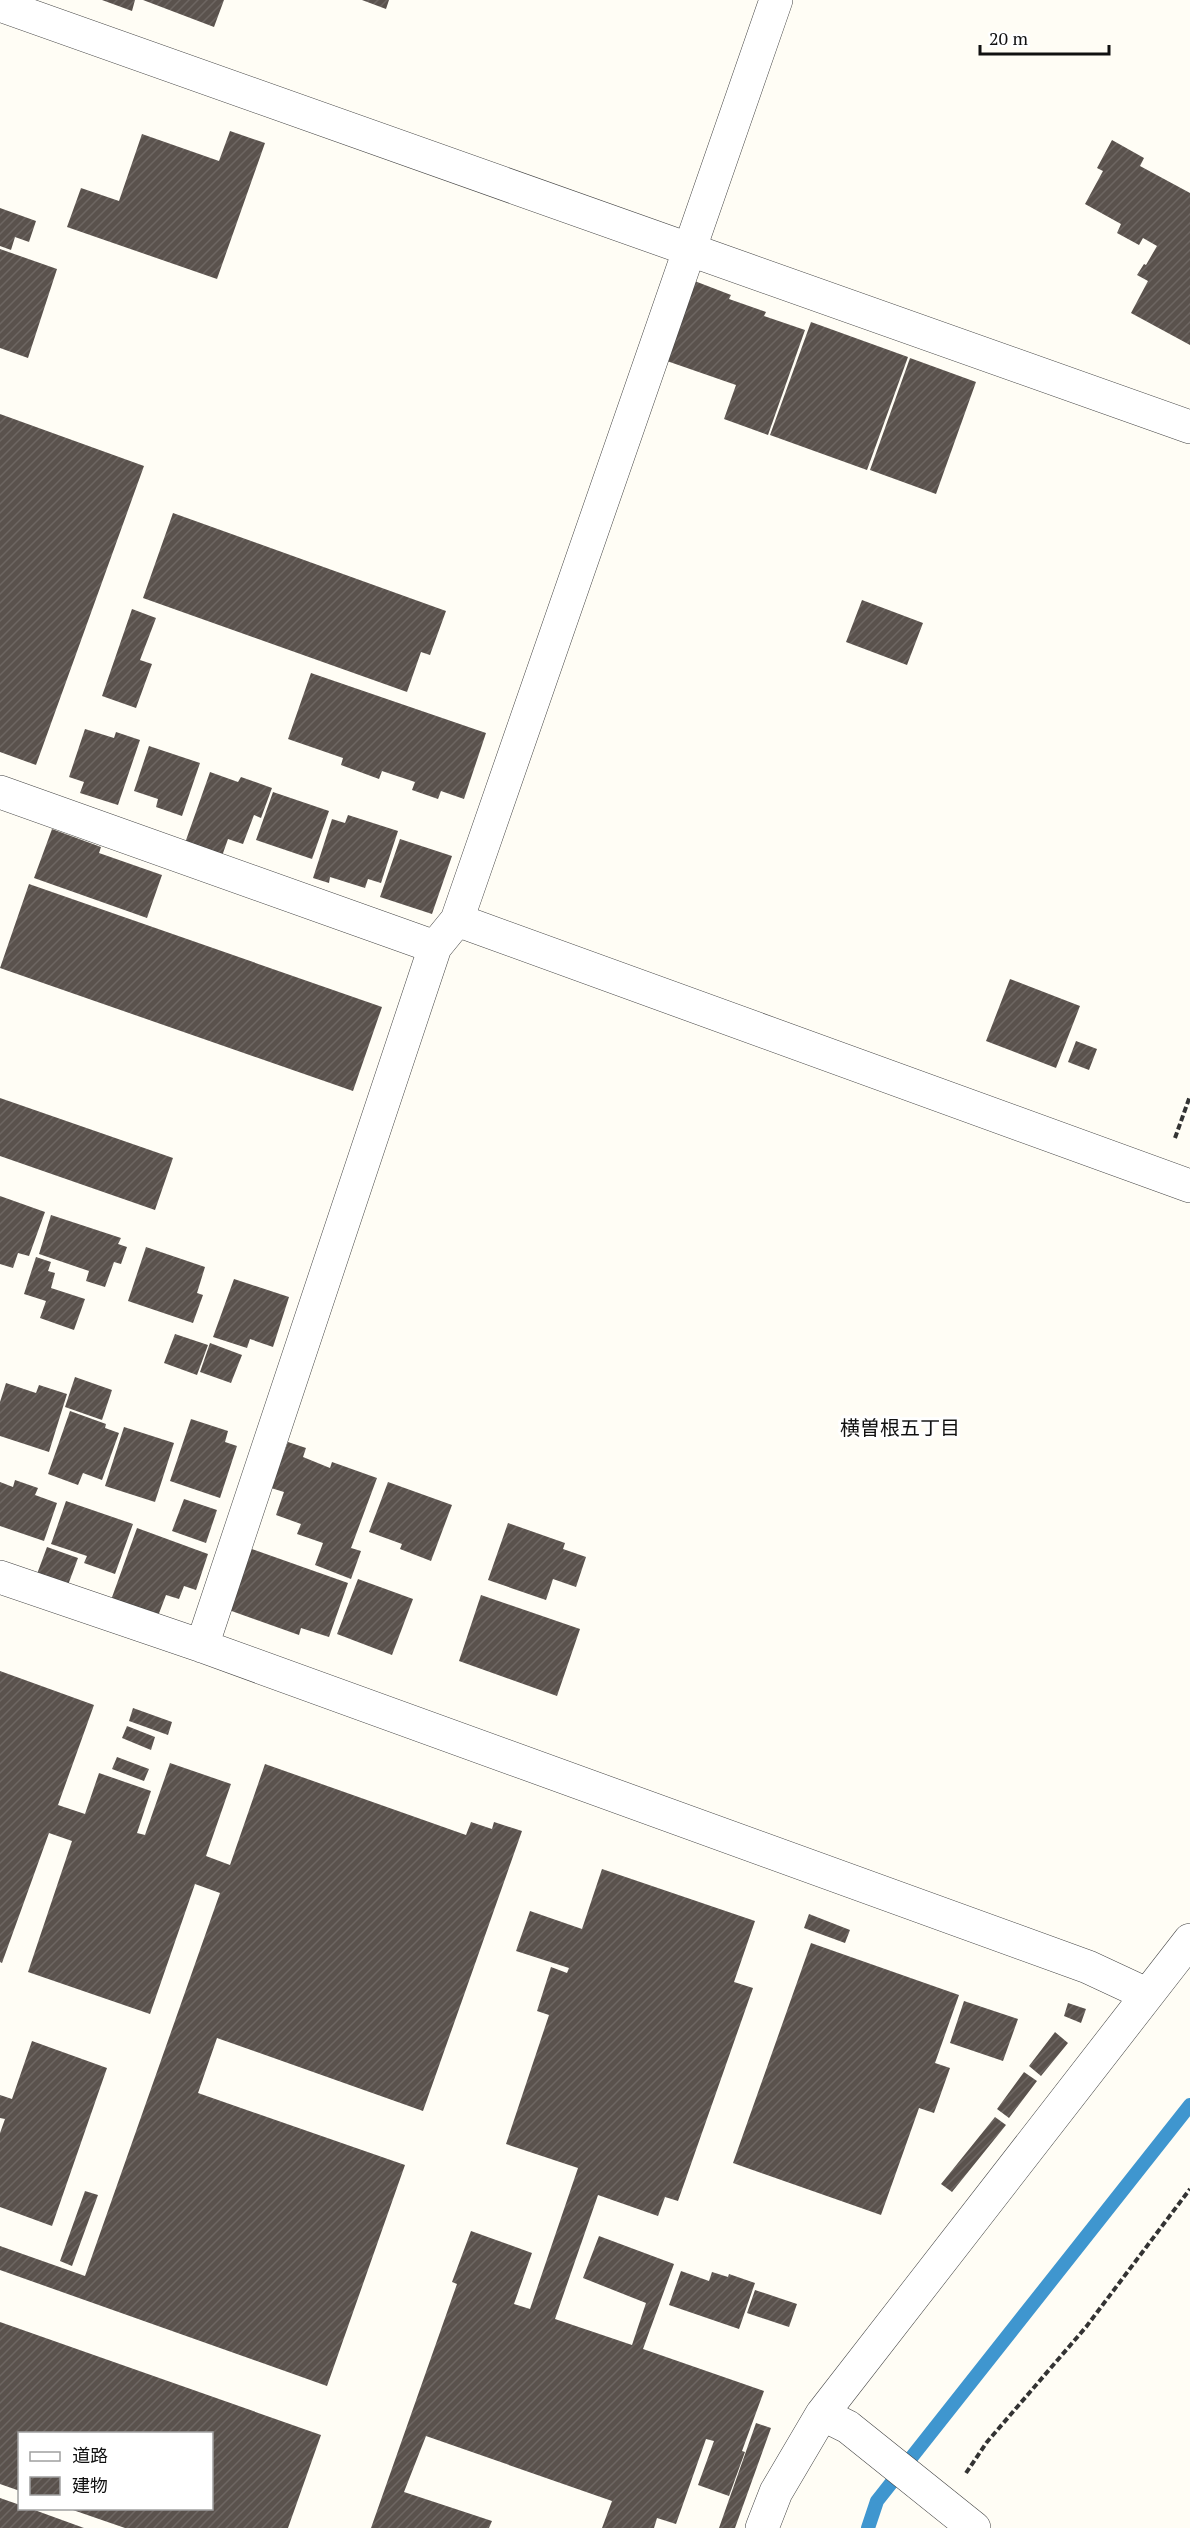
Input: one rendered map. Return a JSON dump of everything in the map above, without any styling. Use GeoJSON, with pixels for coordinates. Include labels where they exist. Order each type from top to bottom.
{"type":"FeatureCollection","features":[{"type":"Feature","properties":{"kind":"street"},"geometry":{"type":"LineString","coordinates":[[202,1646],[435,947],[457,920],[776,0]]}},
{"type":"Feature","properties":{"kind":"street"},"geometry":{"type":"LineString","coordinates":[[0,5],[1190,427]]}},
{"type":"Feature","properties":{"kind":"street"},"geometry":{"type":"LineString","coordinates":[[0,792],[435,947]]}},
{"type":"Feature","properties":{"kind":"street"},"geometry":{"type":"LineString","coordinates":[[457,920],[1190,1186]]}},
{"type":"Feature","properties":{"kind":"street"},"geometry":{"type":"LineString","coordinates":[[0,1577],[202,1646],[1088,1967],[1146,1994]]}},
{"type":"Feature","properties":{"kind":"street"},"geometry":{"type":"LineString","coordinates":[[762,2528],[776,2492],[835,2420],[1146,1994],[1190,1940]]}},
{"type":"Feature","properties":{"kind":"street"},"geometry":{"type":"LineString","coordinates":[[835,2420],[935,2507],[974,2528]]}},
{"type":"Feature","properties":{"kind":"path"},"geometry":{"type":"LineString","coordinates":[[935,2507],[987,2442],[1086,2327],[1190,2189]]}},
{"type":"Feature","properties":{"kind":"building"},"geometry":{"type":"Polygon","coordinates":[[[102,0],[135,0],[132,11],[102,0]]]}},
{"type":"Feature","properties":{"kind":"building"},"geometry":{"type":"Polygon","coordinates":[[[143,0],[224,0],[214,27],[143,0]]]}},
{"type":"Feature","properties":{"kind":"building"},"geometry":{"type":"Polygon","coordinates":[[[362,0],[389,0],[386,9],[362,0]]]}},
{"type":"Feature","properties":{"kind":"building"},"geometry":{"type":"Polygon","coordinates":[[[230,131],[265,143],[217,279],[67,227],[81,188],[119,201],[142,134],[219,161],[230,131]]]}},
{"type":"Feature","properties":{"kind":"building"},"geometry":{"type":"Polygon","coordinates":[[[1112,140],[1144,158],[1140,166],[1190,193],[1190,345],[1131,313],[1148,281],[1137,275],[1157,246],[1143,238],[1139,245],[1117,233],[1121,224],[1085,204],[1103,171],[1097,168],[1112,140]]]}},
{"type":"Feature","properties":{"kind":"building"},"geometry":{"type":"Polygon","coordinates":[[[0,208],[36,221],[29,242],[15,237],[11,250],[0,246],[0,208]]]}},
{"type":"Feature","properties":{"kind":"building"},"geometry":{"type":"Polygon","coordinates":[[[0,249],[57,269],[28,358],[0,348],[0,249]]]}},
{"type":"Feature","properties":{"kind":"building"},"geometry":{"type":"Polygon","coordinates":[[[692,280],[731,295],[729,299],[766,312],[764,316],[805,330],[768,435],[724,419],[736,385],[664,360],[692,280]]]}},
{"type":"Feature","properties":{"kind":"building"},"geometry":{"type":"Polygon","coordinates":[[[811,322],[908,357],[867,470],[770,435],[811,322]]]}},
{"type":"Feature","properties":{"kind":"building"},"geometry":{"type":"Polygon","coordinates":[[[910,358],[976,382],[936,494],[870,470],[910,358]]]}},
{"type":"Feature","properties":{"kind":"building"},"geometry":{"type":"Polygon","coordinates":[[[0,414],[144,466],[36,765],[0,752],[0,414]]]}},
{"type":"Feature","properties":{"kind":"building"},"geometry":{"type":"Polygon","coordinates":[[[173,513],[446,611],[430,655],[421,652],[407,692],[143,598],[173,513]]]}},
{"type":"Feature","properties":{"kind":"building"},"geometry":{"type":"Polygon","coordinates":[[[862,600],[923,623],[907,665],[846,642],[862,600]]]}},
{"type":"Feature","properties":{"kind":"building"},"geometry":{"type":"Polygon","coordinates":[[[132,609],[156,618],[140,660],[152,664],[136,708],[102,696],[132,609]]]}},
{"type":"Feature","properties":{"kind":"building"},"geometry":{"type":"Polygon","coordinates":[[[311,673],[486,733],[464,799],[441,791],[438,799],[412,790],[415,782],[382,771],[379,779],[341,765],[343,758],[288,739],[311,673]]]}},
{"type":"Feature","properties":{"kind":"building"},"geometry":{"type":"Polygon","coordinates":[[[85,729],[114,738],[116,732],[140,740],[118,805],[80,793],[84,782],[69,777],[85,729]]]}},
{"type":"Feature","properties":{"kind":"building"},"geometry":{"type":"Polygon","coordinates":[[[149,746],[200,763],[182,816],[156,807],[158,799],[134,791],[149,746]]]}},
{"type":"Feature","properties":{"kind":"building"},"geometry":{"type":"Polygon","coordinates":[[[210,772],[238,782],[241,777],[272,788],[261,818],[254,815],[243,844],[228,839],[222,856],[185,843],[210,772]]]}},
{"type":"Feature","properties":{"kind":"building"},"geometry":{"type":"Polygon","coordinates":[[[273,792],[329,811],[312,859],[256,840],[273,792]]]}},
{"type":"Feature","properties":{"kind":"building"},"geometry":{"type":"Polygon","coordinates":[[[348,815],[398,831],[381,883],[368,879],[365,888],[330,877],[329,883],[313,878],[332,819],[345,823],[348,815]]]}},
{"type":"Feature","properties":{"kind":"building"},"geometry":{"type":"Polygon","coordinates":[[[52,829],[101,847],[99,853],[162,875],[147,918],[34,878],[52,829]]]}},
{"type":"Feature","properties":{"kind":"building"},"geometry":{"type":"Polygon","coordinates":[[[400,839],[452,856],[432,914],[380,897],[400,839]]]}},
{"type":"Feature","properties":{"kind":"building"},"geometry":{"type":"Polygon","coordinates":[[[29,884],[382,1007],[353,1091],[0,968],[29,884]]]}},
{"type":"Feature","properties":{"kind":"building"},"geometry":{"type":"Polygon","coordinates":[[[1010,979],[1080,1006],[1056,1068],[986,1041],[1010,979]]]}},
{"type":"Feature","properties":{"kind":"building"},"geometry":{"type":"Polygon","coordinates":[[[1076,1041],[1097,1049],[1089,1070],[1068,1062],[1076,1041]]]}},
{"type":"Feature","properties":{"kind":"building"},"geometry":{"type":"Polygon","coordinates":[[[0,1098],[173,1158],[155,1210],[0,1156],[0,1098]]]}},
{"type":"Feature","properties":{"kind":"building"},"geometry":{"type":"Polygon","coordinates":[[[0,1196],[45,1212],[29,1256],[18,1253],[13,1268],[0,1264],[0,1196]]]}},
{"type":"Feature","properties":{"kind":"building"},"geometry":{"type":"Polygon","coordinates":[[[51,1215],[121,1238],[118,1244],[127,1247],[121,1264],[114,1262],[105,1287],[86,1281],[89,1271],[39,1254],[51,1215]]]}},
{"type":"Feature","properties":{"kind":"building"},"geometry":{"type":"Polygon","coordinates":[[[146,1247],[205,1267],[197,1293],[203,1295],[193,1323],[128,1301],[146,1247]]]}},
{"type":"Feature","properties":{"kind":"building"},"geometry":{"type":"Polygon","coordinates":[[[36,1257],[51,1262],[48,1271],[55,1273],[51,1288],[85,1299],[74,1330],[40,1318],[46,1301],[24,1294],[36,1257]]]}},
{"type":"Feature","properties":{"kind":"building"},"geometry":{"type":"Polygon","coordinates":[[[234,1279],[289,1297],[273,1347],[250,1339],[247,1348],[213,1337],[234,1279]]]}},
{"type":"Feature","properties":{"kind":"building"},"geometry":{"type":"Polygon","coordinates":[[[175,1334],[208,1345],[197,1375],[164,1363],[175,1334]]]}},
{"type":"Feature","properties":{"kind":"building"},"geometry":{"type":"Polygon","coordinates":[[[210,1343],[242,1355],[231,1383],[200,1372],[210,1343]]]}},
{"type":"Feature","properties":{"kind":"building"},"geometry":{"type":"Polygon","coordinates":[[[75,1377],[112,1390],[102,1420],[65,1407],[75,1377]]]}},
{"type":"Feature","properties":{"kind":"building"},"geometry":{"type":"Polygon","coordinates":[[[6,1383],[36,1393],[39,1385],[67,1394],[49,1452],[0,1436],[0,1402],[6,1383]]]}},
{"type":"Feature","properties":{"kind":"building"},"geometry":{"type":"Polygon","coordinates":[[[70,1411],[106,1424],[105,1428],[119,1433],[102,1480],[83,1473],[78,1485],[48,1474],[70,1411]]]}},
{"type":"Feature","properties":{"kind":"building"},"geometry":{"type":"Polygon","coordinates":[[[191,1419],[228,1431],[225,1442],[237,1446],[220,1498],[170,1481],[191,1419]]]}},
{"type":"Feature","properties":{"kind":"building"},"geometry":{"type":"Polygon","coordinates":[[[124,1427],[174,1443],[155,1502],[105,1486],[124,1427]]]}},
{"type":"Feature","properties":{"kind":"building"},"geometry":{"type":"Polygon","coordinates":[[[288,1442],[306,1448],[303,1457],[330,1468],[332,1462],[377,1478],[351,1548],[361,1551],[351,1579],[315,1565],[323,1543],[297,1534],[301,1524],[276,1515],[284,1492],[271,1488],[288,1442]]]}},
{"type":"Feature","properties":{"kind":"building"},"geometry":{"type":"Polygon","coordinates":[[[15,1480],[38,1488],[35,1495],[57,1503],[44,1541],[0,1526],[0,1482],[13,1487],[15,1480]]]}},
{"type":"Feature","properties":{"kind":"building"},"geometry":{"type":"Polygon","coordinates":[[[388,1482],[452,1505],[431,1561],[400,1549],[402,1544],[369,1532],[388,1482]]]}},
{"type":"Feature","properties":{"kind":"building"},"geometry":{"type":"Polygon","coordinates":[[[184,1499],[217,1510],[206,1543],[172,1531],[184,1499]]]}},
{"type":"Feature","properties":{"kind":"building"},"geometry":{"type":"Polygon","coordinates":[[[66,1501],[133,1524],[115,1574],[84,1563],[87,1556],[51,1544],[66,1501]]]}},
{"type":"Feature","properties":{"kind":"building"},"geometry":{"type":"Polygon","coordinates":[[[508,1523],[565,1543],[563,1549],[586,1557],[576,1587],[553,1579],[546,1600],[488,1580],[508,1523]]]}},
{"type":"Feature","properties":{"kind":"building"},"geometry":{"type":"Polygon","coordinates":[[[137,1528],[208,1554],[196,1590],[184,1586],[179,1599],[166,1595],[158,1616],[111,1600],[137,1528]]]}},
{"type":"Feature","properties":{"kind":"building"},"geometry":{"type":"Polygon","coordinates":[[[47,1547],[78,1558],[68,1585],[37,1574],[47,1547]]]}},
{"type":"Feature","properties":{"kind":"building"},"geometry":{"type":"Polygon","coordinates":[[[249,1548],[348,1583],[329,1637],[301,1628],[299,1635],[226,1609],[249,1548]]]}},
{"type":"Feature","properties":{"kind":"building"},"geometry":{"type":"Polygon","coordinates":[[[358,1579],[413,1599],[392,1655],[337,1634],[358,1579]]]}},
{"type":"Feature","properties":{"kind":"building"},"geometry":{"type":"Polygon","coordinates":[[[481,1595],[580,1629],[557,1696],[459,1661],[481,1595]]]}},
{"type":"Feature","properties":{"kind":"building"},"geometry":{"type":"Polygon","coordinates":[[[0,1671],[94,1705],[58,1805],[85,1814],[99,1773],[151,1791],[137,1833],[145,1835],[170,1763],[231,1784],[206,1856],[230,1865],[265,1764],[466,1835],[471,1822],[492,1829],[494,1822],[522,1831],[423,2111],[217,2038],[198,2093],[405,2165],[327,2386],[0,2270],[0,2246],[85,2276],[220,1893],[195,1884],[150,2014],[28,1972],[72,1841],[49,1833],[2,1963],[0,1962],[0,1671]]]}},
{"type":"Feature","properties":{"kind":"building"},"geometry":{"type":"Polygon","coordinates":[[[133,1708],[172,1722],[168,1735],[129,1721],[133,1708]]]}},
{"type":"Feature","properties":{"kind":"building"},"geometry":{"type":"Polygon","coordinates":[[[127,1726],[155,1737],[151,1750],[122,1738],[127,1726]]]}},
{"type":"Feature","properties":{"kind":"building"},"geometry":{"type":"Polygon","coordinates":[[[117,1757],[149,1769],[144,1781],[112,1769],[117,1757]]]}},
{"type":"Feature","properties":{"kind":"building"},"geometry":{"type":"Polygon","coordinates":[[[602,1869],[755,1921],[734,1982],[753,1988],[678,2201],[665,2197],[658,2216],[598,2195],[555,2319],[632,2345],[646,2303],[583,2278],[599,2236],[674,2264],[643,2349],[764,2391],[742,2451],[745,2452],[729,2496],[698,2485],[714,2441],[706,2439],[676,2524],[657,2518],[654,2528],[602,2528],[612,2501],[426,2436],[404,2492],[492,2521],[489,2528],[371,2528],[457,2284],[452,2282],[471,2231],[532,2253],[514,2304],[530,2309],[578,2168],[506,2144],[549,2015],[537,2011],[551,1967],[567,1973],[569,1968],[516,1951],[530,1911],[582,1929],[602,1869]]]}},
{"type":"Feature","properties":{"kind":"building"},"geometry":{"type":"Polygon","coordinates":[[[809,1914],[850,1930],[845,1943],[804,1928],[809,1914]]]}},
{"type":"Feature","properties":{"kind":"building"},"geometry":{"type":"Polygon","coordinates":[[[811,1943],[959,1995],[935,2063],[950,2068],[934,2113],[919,2108],[881,2215],[733,2163],[811,1943]]]}},
{"type":"Feature","properties":{"kind":"building"},"geometry":{"type":"Polygon","coordinates":[[[964,2001],[1018,2019],[1003,2061],[950,2043],[964,2001]]]}},
{"type":"Feature","properties":{"kind":"building"},"geometry":{"type":"Polygon","coordinates":[[[1068,2003],[1086,2009],[1081,2023],[1064,2016],[1068,2003]]]}},
{"type":"Feature","properties":{"kind":"building"},"geometry":{"type":"Polygon","coordinates":[[[1055,2032],[1068,2043],[1041,2076],[1029,2066],[1055,2032]]]}},
{"type":"Feature","properties":{"kind":"building"},"geometry":{"type":"Polygon","coordinates":[[[32,2041],[107,2068],[52,2226],[0,2207],[0,2133],[5,2119],[0,2118],[0,2095],[12,2099],[32,2041]]]}},
{"type":"Feature","properties":{"kind":"building"},"geometry":{"type":"Polygon","coordinates":[[[1024,2072],[1037,2081],[1009,2118],[997,2109],[1024,2072]]]}},
{"type":"Feature","properties":{"kind":"building"},"geometry":{"type":"Polygon","coordinates":[[[995,2117],[1006,2125],[952,2192],[941,2184],[995,2117]]]}},
{"type":"Feature","properties":{"kind":"building"},"geometry":{"type":"Polygon","coordinates":[[[85,2191],[98,2195],[72,2266],[60,2261],[85,2191]]]}},
{"type":"Feature","properties":{"kind":"building"},"geometry":{"type":"Polygon","coordinates":[[[681,2271],[709,2281],[712,2272],[728,2277],[729,2274],[755,2283],[739,2329],[669,2305],[681,2271]]]}},
{"type":"Feature","properties":{"kind":"building"},"geometry":{"type":"Polygon","coordinates":[[[755,2290],[797,2304],[789,2327],[747,2313],[755,2290]]]}},
{"type":"Feature","properties":{"kind":"building"},"geometry":{"type":"Polygon","coordinates":[[[0,2322],[321,2435],[288,2528],[125,2528],[73,2510],[213,2510],[213,2432],[18,2432],[18,2490],[0,2484],[0,2322]]]}},
{"type":"Feature","properties":{"kind":"building"},"geometry":{"type":"Polygon","coordinates":[[[756,2423],[771,2428],[735,2528],[719,2528],[756,2423]]]}},
{"type":"Feature","properties":{"kind":"building"},"geometry":{"type":"Polygon","coordinates":[[[0,2498],[18,2504],[18,2510],[34,2510],[84,2528],[0,2528],[0,2498]]]}},
{"type":"Feature","properties":{"kind":"waterway"},"geometry":{"type":"LineString","coordinates":[[868,2528],[877,2501],[1190,2105]]}},
{"type":"Feature","properties":{"kind":"district","name":"横曽根五丁目"},"geometry":{"type":"Point","coordinates":[900,1428]}}]}
